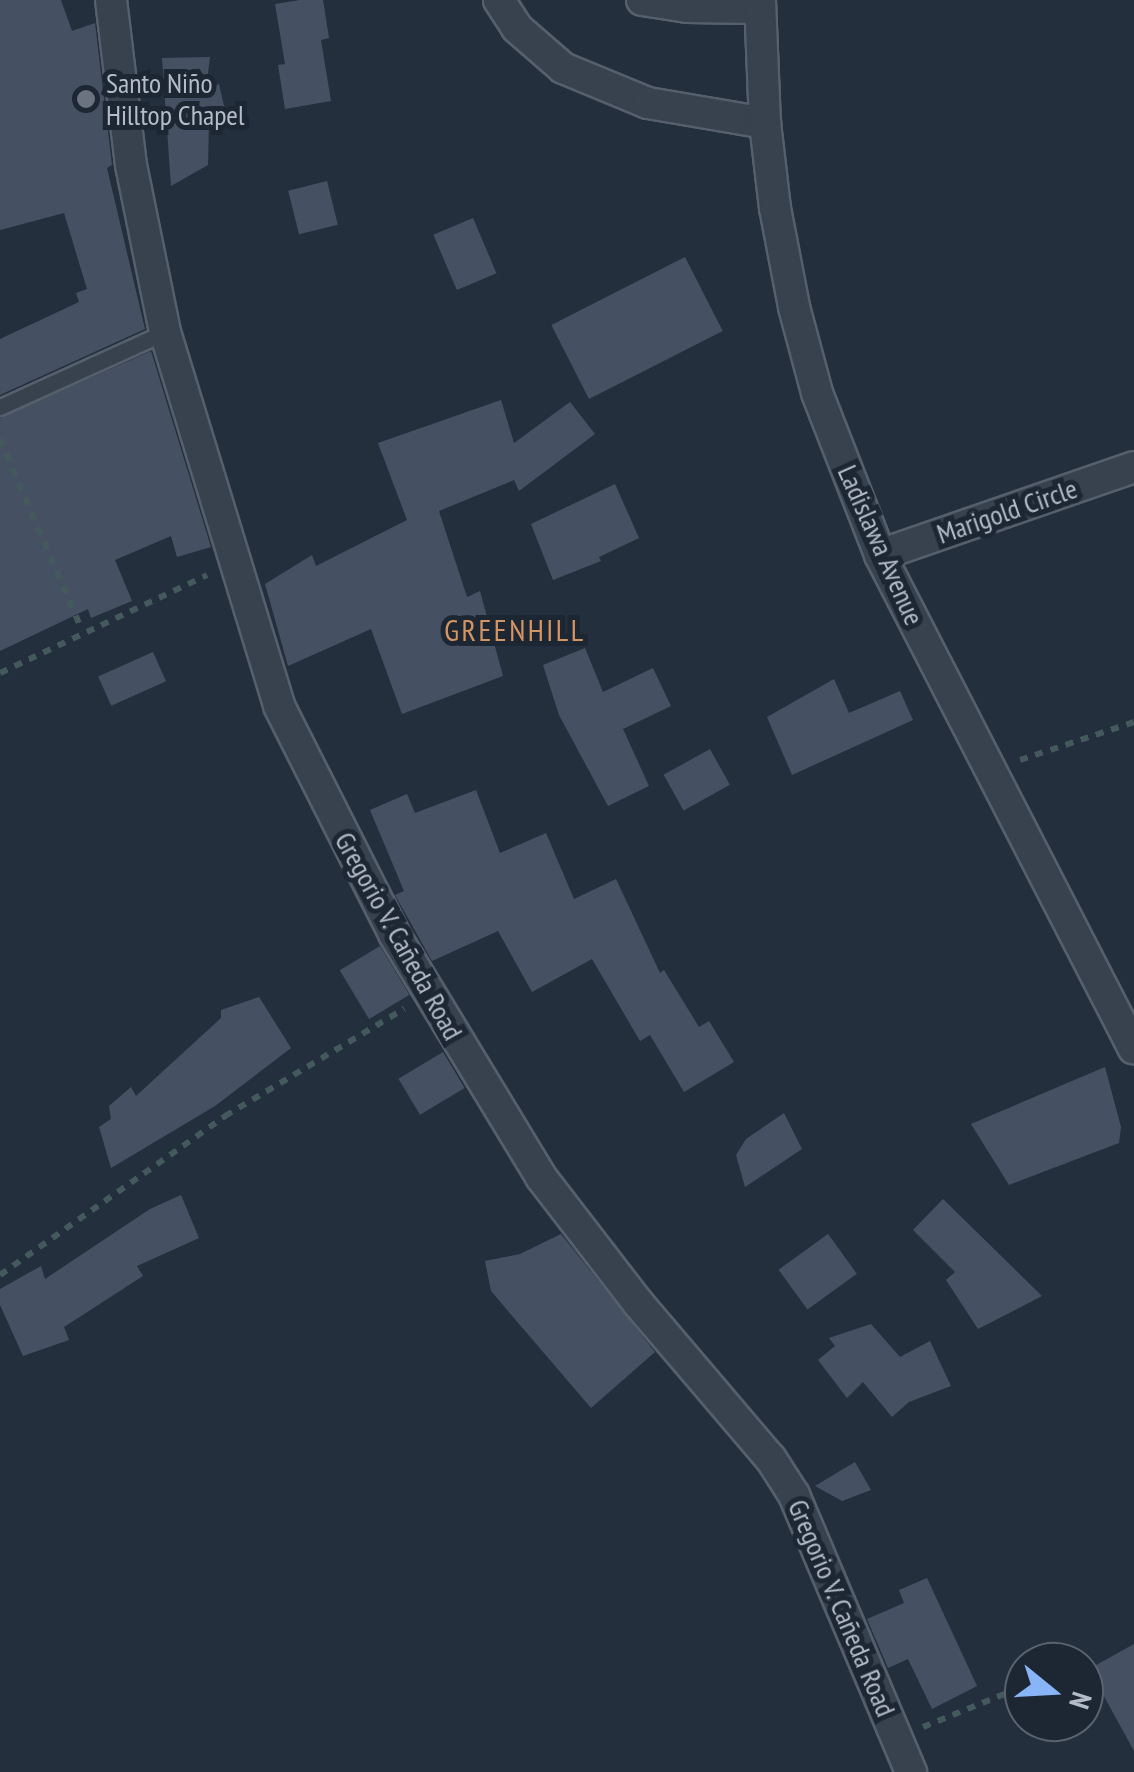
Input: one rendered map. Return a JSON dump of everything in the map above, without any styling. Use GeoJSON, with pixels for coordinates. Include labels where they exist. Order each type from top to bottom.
{"type":"FeatureCollection","features":[{"type":"Feature","properties":{"kind":"street","name":"Gregorio V. Cañeda Road"},"geometry":{"type":"LineString","coordinates":[[111,0],[131,164],[165,332],[279,706],[349,853],[429,994],[541,1177],[580,1231],[772,1458],[813,1534],[910,1772]]}},
{"type":"Feature","properties":{"kind":"street"},"geometry":{"type":"LineString","coordinates":[[499,0],[517,28],[563,68],[648,103],[764,123]]}},
{"type":"Feature","properties":{"kind":"street"},"geometry":{"type":"LineString","coordinates":[[642,0],[687,7],[760,4]]}},
{"type":"Feature","properties":{"kind":"street","name":"Ladislawa Avenue"},"geometry":{"type":"LineString","coordinates":[[760,4],[764,123],[794,308],[818,393],[880,555],[991,770],[1122,996],[1134,1049]]}},
{"type":"Feature","properties":{"kind":"street","name":"Marigold Circle"},"geometry":{"type":"LineString","coordinates":[[880,555],[1134,467]]}},
{"type":"Feature","properties":{"kind":"lane"},"geometry":{"type":"LineString","coordinates":[[0,407],[165,332]]}},
{"type":"Feature","properties":{"kind":"path"},"geometry":{"type":"LineString","coordinates":[[0,439],[82,630]]}},
{"type":"Feature","properties":{"kind":"path"},"geometry":{"type":"LineString","coordinates":[[0,672],[82,630],[234,562]]}},
{"type":"Feature","properties":{"kind":"path"},"geometry":{"type":"LineString","coordinates":[[991,770],[1134,722]]}},
{"type":"Feature","properties":{"kind":"path"},"geometry":{"type":"LineString","coordinates":[[0,1275],[226,1116],[429,994]]}},
{"type":"Feature","properties":{"kind":"path"},"geometry":{"type":"LineString","coordinates":[[897,1738],[1004,1694]]}},
{"type":"Feature","properties":{"kind":"building"},"geometry":{"type":"Polygon","coordinates":[[[0,0],[61,0],[72,31],[95,23],[112,165],[107,168],[145,329],[0,395],[0,339],[79,302],[76,293],[87,289],[64,213],[0,230],[0,0]]]}},
{"type":"Feature","properties":{"kind":"building"},"geometry":{"type":"Polygon","coordinates":[[[323,0],[329,38],[321,40],[331,101],[285,109],[278,65],[285,64],[275,4],[323,0]]]}},
{"type":"Feature","properties":{"kind":"building"},"geometry":{"type":"Polygon","coordinates":[[[210,57],[206,89],[219,84],[225,110],[209,118],[208,165],[171,186],[162,58],[210,57]]]}},
{"type":"Feature","properties":{"kind":"building"},"geometry":{"type":"Polygon","coordinates":[[[327,181],[338,225],[299,234],[288,191],[327,181]]]}},
{"type":"Feature","properties":{"kind":"building"},"geometry":{"type":"Polygon","coordinates":[[[473,218],[496,273],[457,290],[433,235],[473,218]]]}},
{"type":"Feature","properties":{"kind":"building"},"geometry":{"type":"Polygon","coordinates":[[[685,257],[723,331],[589,399],[551,325],[685,257]]]}},
{"type":"Feature","properties":{"kind":"building"},"geometry":{"type":"Polygon","coordinates":[[[151,351],[211,547],[177,557],[171,536],[115,560],[132,601],[91,618],[88,609],[0,651],[0,418],[151,351]]]}},
{"type":"Feature","properties":{"kind":"building"},"geometry":{"type":"Polygon","coordinates":[[[501,400],[514,443],[570,402],[595,434],[519,491],[514,480],[439,511],[467,597],[480,591],[503,676],[402,714],[371,629],[288,666],[265,584],[312,555],[316,566],[407,520],[378,443],[501,400]]]}},
{"type":"Feature","properties":{"kind":"building"},"geometry":{"type":"Polygon","coordinates":[[[615,484],[639,538],[599,557],[601,561],[553,580],[531,524],[615,484]]]}},
{"type":"Feature","properties":{"kind":"building"},"geometry":{"type":"Polygon","coordinates":[[[585,648],[603,692],[653,668],[671,706],[623,729],[649,786],[608,806],[559,715],[543,665],[585,648]]]}},
{"type":"Feature","properties":{"kind":"building"},"geometry":{"type":"Polygon","coordinates":[[[153,652],[166,681],[111,706],[98,676],[153,652]]]}},
{"type":"Feature","properties":{"kind":"building"},"geometry":{"type":"Polygon","coordinates":[[[834,679],[849,713],[900,691],[913,720],[792,775],[767,717],[834,679]]]}},
{"type":"Feature","properties":{"kind":"building"},"geometry":{"type":"Polygon","coordinates":[[[710,749],[730,785],[684,811],[664,775],[710,749]]]}},
{"type":"Feature","properties":{"kind":"building"},"geometry":{"type":"Polygon","coordinates":[[[476,790],[500,853],[546,833],[574,899],[616,879],[660,973],[664,970],[699,1027],[709,1021],[734,1062],[684,1092],[650,1035],[640,1041],[592,959],[532,992],[498,931],[432,961],[395,895],[404,891],[370,810],[407,794],[415,813],[476,790]]]}},
{"type":"Feature","properties":{"kind":"building"},"geometry":{"type":"Polygon","coordinates":[[[380,946],[409,995],[369,1019],[340,970],[380,946]]]}},
{"type":"Feature","properties":{"kind":"building"},"geometry":{"type":"Polygon","coordinates":[[[259,997],[291,1048],[215,1106],[111,1168],[99,1127],[111,1119],[109,1106],[131,1087],[136,1096],[221,1018],[221,1010],[259,997]]]}},
{"type":"Feature","properties":{"kind":"building"},"geometry":{"type":"Polygon","coordinates":[[[443,1052],[465,1088],[420,1115],[398,1079],[443,1052]]]}},
{"type":"Feature","properties":{"kind":"building"},"geometry":{"type":"Polygon","coordinates":[[[1105,1067],[1121,1127],[1119,1143],[1009,1185],[971,1124],[1105,1067]]]}},
{"type":"Feature","properties":{"kind":"building"},"geometry":{"type":"Polygon","coordinates":[[[784,1113],[802,1149],[745,1187],[736,1155],[746,1139],[784,1113]]]}},
{"type":"Feature","properties":{"kind":"building"},"geometry":{"type":"Polygon","coordinates":[[[181,1195],[199,1238],[137,1266],[143,1276],[64,1327],[69,1340],[23,1356],[0,1305],[0,1289],[41,1266],[45,1279],[150,1209],[181,1195]]]}},
{"type":"Feature","properties":{"kind":"building"},"geometry":{"type":"Polygon","coordinates":[[[943,1199],[1042,1296],[978,1329],[946,1280],[955,1272],[913,1230],[943,1199]]]}},
{"type":"Feature","properties":{"kind":"building"},"geometry":{"type":"Polygon","coordinates":[[[561,1234],[655,1352],[591,1408],[491,1291],[485,1261],[520,1254],[561,1234]]]}},
{"type":"Feature","properties":{"kind":"building"},"geometry":{"type":"Polygon","coordinates":[[[828,1234],[857,1274],[807,1309],[779,1270],[828,1234]]]}},
{"type":"Feature","properties":{"kind":"building"},"geometry":{"type":"Polygon","coordinates":[[[871,1324],[900,1357],[930,1341],[951,1386],[909,1402],[892,1417],[863,1382],[847,1398],[818,1360],[835,1346],[829,1338],[871,1324]]]}},
{"type":"Feature","properties":{"kind":"building"},"geometry":{"type":"Polygon","coordinates":[[[855,1462],[871,1490],[842,1501],[815,1486],[855,1462]]]}},
{"type":"Feature","properties":{"kind":"building"},"geometry":{"type":"Polygon","coordinates":[[[927,1578],[977,1686],[932,1709],[908,1659],[888,1668],[867,1619],[904,1603],[899,1590],[927,1578]]]}},
{"type":"Feature","properties":{"kind":"building"},"geometry":{"type":"Polygon","coordinates":[[[1134,1644],[1134,1751],[1104,1696],[1104,1661],[1134,1644]]]}},
{"type":"Feature","properties":{"kind":"place","name":"Santo Niño Hilltop Chapel"},"geometry":{"type":"Point","coordinates":[86,99]}},
{"type":"Feature","properties":{"kind":"district","name":"GREENHILL"},"geometry":{"type":"Point","coordinates":[515,630]}}]}
